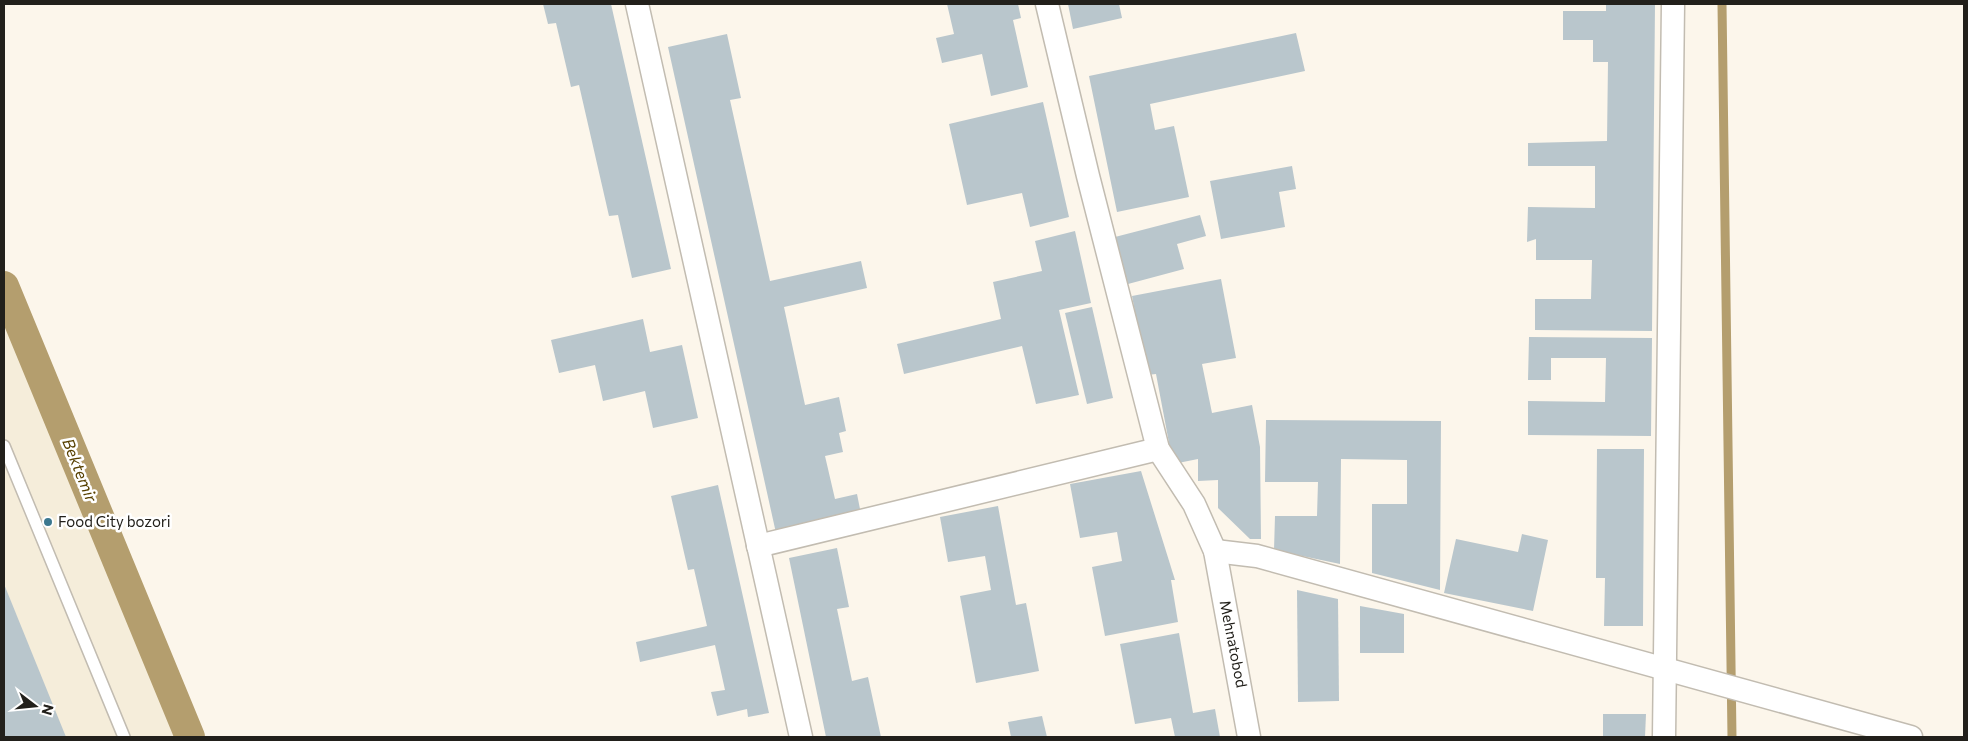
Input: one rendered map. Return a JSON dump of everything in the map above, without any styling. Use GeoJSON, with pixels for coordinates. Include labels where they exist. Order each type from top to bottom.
{"type":"FeatureCollection","features":[{"type":"Feature","properties":{"kind":"street"},"geometry":{"type":"LineString","coordinates":[[637,4],[801,737]]}},
{"type":"Feature","properties":{"kind":"street","name":"Mehnatobod"},"geometry":{"type":"LineString","coordinates":[[1047,4],[1088,176],[1158,449],[1194,504],[1215,551],[1249,737]]}},
{"type":"Feature","properties":{"kind":"street"},"geometry":{"type":"LineString","coordinates":[[1664,737],[1663,669],[1673,4]]}},
{"type":"Feature","properties":{"kind":"street"},"geometry":{"type":"LineString","coordinates":[[758,546],[1158,449]]}},
{"type":"Feature","properties":{"kind":"street"},"geometry":{"type":"LineString","coordinates":[[1215,551],[1257,556],[1912,737]]}},
{"type":"Feature","properties":{"kind":"lane"},"geometry":{"type":"LineString","coordinates":[[4,446],[124,737]]}},
{"type":"Feature","properties":{"kind":"shaded area","name":"Food City bozori"},"geometry":{"type":"Polygon","coordinates":[[[4,307],[182,737],[4,737],[4,307]]]}},
{"type":"Feature","properties":{"kind":"building"},"geometry":{"type":"Polygon","coordinates":[[[543,4],[611,4],[671,269],[632,278],[618,215],[609,216],[579,85],[571,87],[556,23],[548,24],[543,4]]]}},
{"type":"Feature","properties":{"kind":"building"},"geometry":{"type":"Polygon","coordinates":[[[947,4],[1018,4],[1021,18],[1013,20],[1028,87],[991,96],[982,54],[942,63],[936,38],[954,34],[947,4]]]}},
{"type":"Feature","properties":{"kind":"building"},"geometry":{"type":"Polygon","coordinates":[[[1068,4],[1119,4],[1122,18],[1073,29],[1068,4]]]}},
{"type":"Feature","properties":{"kind":"building"},"geometry":{"type":"Polygon","coordinates":[[[1606,4],[1655,4],[1652,331],[1535,330],[1535,299],[1591,299],[1592,260],[1536,260],[1536,239],[1527,242],[1528,207],[1595,208],[1595,166],[1528,166],[1528,143],[1607,141],[1608,62],[1593,62],[1593,40],[1563,40],[1563,11],[1606,11],[1606,4]]]}},
{"type":"Feature","properties":{"kind":"building"},"geometry":{"type":"Polygon","coordinates":[[[1296,33],[1305,71],[1150,104],[1155,130],[1174,126],[1189,197],[1117,212],[1089,76],[1296,33]]]}},
{"type":"Feature","properties":{"kind":"building"},"geometry":{"type":"Polygon","coordinates":[[[727,34],[741,98],[730,100],[770,281],[861,261],[867,288],[784,307],[805,405],[839,397],[846,431],[839,433],[843,452],[825,456],[835,499],[857,494],[861,514],[776,533],[668,47],[727,34]]]}},
{"type":"Feature","properties":{"kind":"building"},"geometry":{"type":"Polygon","coordinates":[[[1043,102],[1069,217],[1030,227],[1022,193],[967,205],[949,124],[1043,102]]]}},
{"type":"Feature","properties":{"kind":"building"},"geometry":{"type":"Polygon","coordinates":[[[1292,166],[1296,189],[1279,192],[1285,227],[1221,239],[1210,181],[1292,166]]]}},
{"type":"Feature","properties":{"kind":"building"},"geometry":{"type":"Polygon","coordinates":[[[1200,215],[1206,236],[1177,244],[1184,269],[1128,284],[1115,237],[1200,215]]]}},
{"type":"Feature","properties":{"kind":"building"},"geometry":{"type":"Polygon","coordinates":[[[1075,231],[1091,303],[1059,310],[1079,395],[1036,404],[1022,346],[904,374],[897,344],[1001,319],[993,282],[1042,271],[1035,241],[1075,231]]]}},
{"type":"Feature","properties":{"kind":"building"},"geometry":{"type":"Polygon","coordinates":[[[1221,279],[1236,358],[1202,364],[1212,413],[1252,405],[1260,447],[1261,539],[1250,539],[1218,508],[1218,480],[1198,481],[1198,459],[1173,464],[1156,374],[1147,375],[1132,296],[1221,279]]]}},
{"type":"Feature","properties":{"kind":"building"},"geometry":{"type":"Polygon","coordinates":[[[1092,307],[1113,398],[1087,404],[1065,313],[1092,307]]]}},
{"type":"Feature","properties":{"kind":"building"},"geometry":{"type":"Polygon","coordinates":[[[643,319],[650,352],[682,345],[698,418],[653,428],[645,391],[603,401],[595,365],[559,373],[551,340],[643,319]]]}},
{"type":"Feature","properties":{"kind":"building"},"geometry":{"type":"Polygon","coordinates":[[[1529,337],[1652,338],[1651,436],[1528,435],[1528,401],[1605,402],[1606,358],[1551,358],[1551,380],[1528,380],[1529,337]]]}},
{"type":"Feature","properties":{"kind":"building"},"geometry":{"type":"Polygon","coordinates":[[[1266,420],[1441,421],[1440,590],[1372,573],[1372,504],[1407,504],[1407,460],[1341,459],[1340,564],[1274,550],[1275,516],[1317,516],[1318,482],[1265,482],[1266,420]]]}},
{"type":"Feature","properties":{"kind":"building"},"geometry":{"type":"Polygon","coordinates":[[[1597,449],[1644,449],[1643,626],[1604,626],[1605,578],[1596,578],[1597,449]]]}},
{"type":"Feature","properties":{"kind":"building"},"geometry":{"type":"Polygon","coordinates":[[[1141,471],[1175,580],[1171,580],[1178,622],[1105,636],[1092,567],[1122,561],[1117,532],[1080,538],[1070,484],[1141,471]]]}},
{"type":"Feature","properties":{"kind":"building"},"geometry":{"type":"Polygon","coordinates":[[[718,485],[769,713],[748,717],[747,709],[717,716],[711,692],[725,690],[715,645],[640,662],[636,642],[707,626],[694,569],[688,570],[671,496],[718,485]]]}},
{"type":"Feature","properties":{"kind":"building"},"geometry":{"type":"Polygon","coordinates":[[[998,506],[1016,605],[1026,603],[1039,671],[976,683],[960,596],[991,590],[985,556],[948,562],[940,517],[998,506]]]}},
{"type":"Feature","properties":{"kind":"building"},"geometry":{"type":"Polygon","coordinates":[[[1522,534],[1548,540],[1533,611],[1444,593],[1456,539],[1518,552],[1522,534]]]}},
{"type":"Feature","properties":{"kind":"building"},"geometry":{"type":"Polygon","coordinates":[[[837,548],[849,607],[837,609],[852,681],[868,677],[881,737],[826,737],[789,558],[837,548]]]}},
{"type":"Feature","properties":{"kind":"building"},"geometry":{"type":"Polygon","coordinates":[[[4,584],[66,737],[4,737],[4,584]]]}},
{"type":"Feature","properties":{"kind":"building"},"geometry":{"type":"Polygon","coordinates":[[[1297,590],[1338,599],[1339,701],[1298,702],[1297,590]]]}},
{"type":"Feature","properties":{"kind":"building"},"geometry":{"type":"Polygon","coordinates":[[[1360,606],[1404,614],[1404,653],[1360,653],[1360,606]]]}},
{"type":"Feature","properties":{"kind":"building"},"geometry":{"type":"Polygon","coordinates":[[[1179,633],[1193,713],[1215,709],[1220,737],[1175,737],[1171,718],[1135,724],[1120,644],[1179,633]]]}},
{"type":"Feature","properties":{"kind":"building"},"geometry":{"type":"Polygon","coordinates":[[[1603,714],[1646,714],[1645,737],[1603,737],[1603,714]]]}},
{"type":"Feature","properties":{"kind":"building"},"geometry":{"type":"Polygon","coordinates":[[[1042,716],[1047,737],[1011,737],[1008,722],[1042,716]]]}},
{"type":"Feature","properties":{"kind":"waterway"},"geometry":{"type":"LineString","coordinates":[[1722,4],[1732,737]]}},
{"type":"Feature","properties":{"kind":"waterway","name":"Bektemir"},"geometry":{"type":"LineString","coordinates":[[4,286],[190,737]]}},
{"type":"Feature","properties":{"kind":"place","name":"Food City bozori"},"geometry":{"type":"Point","coordinates":[48,522]}}]}
